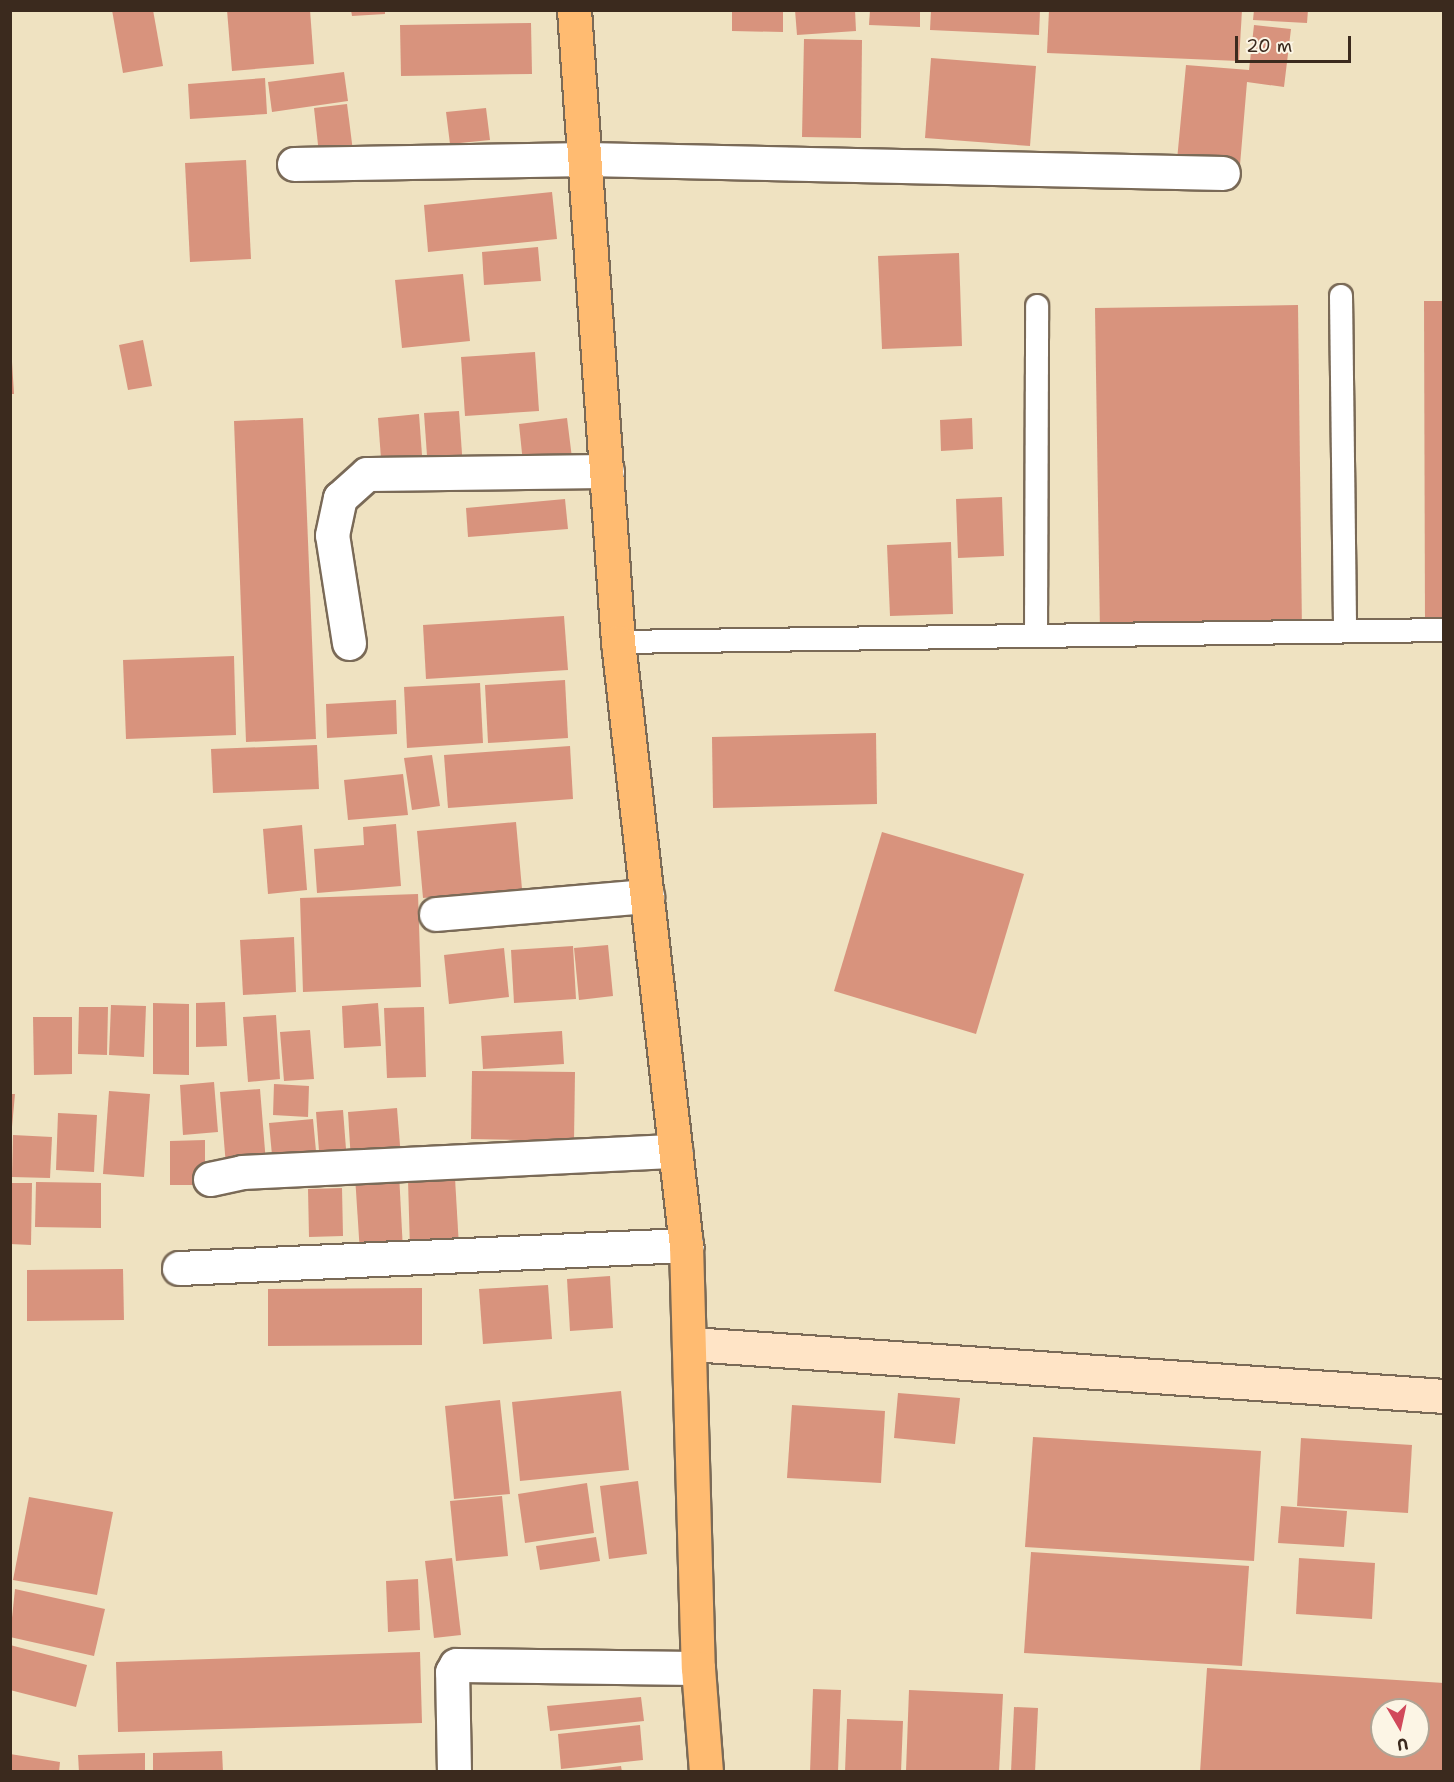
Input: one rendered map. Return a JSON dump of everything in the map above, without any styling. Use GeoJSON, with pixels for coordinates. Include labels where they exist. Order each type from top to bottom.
{"type":"FeatureCollection","features":[{"type":"Feature","properties":{"kind":"main road"},"geometry":{"type":"LineString","coordinates":[[574,10],[587,159],[618,642],[686,1245],[691,1344],[698,1668],[706,1772]]}},
{"type":"Feature","properties":{"kind":"street"},"geometry":{"type":"LineString","coordinates":[[294,164],[587,159],[1223,173]]}},
{"type":"Feature","properties":{"kind":"street"},"geometry":{"type":"LineString","coordinates":[[349,643],[332,535],[340,498],[367,474],[607,471]]}},
{"type":"Feature","properties":{"kind":"street"},"geometry":{"type":"LineString","coordinates":[[436,914],[647,896]]}},
{"type":"Feature","properties":{"kind":"street"},"geometry":{"type":"LineString","coordinates":[[210,1179],[242,1172],[675,1151]]}},
{"type":"Feature","properties":{"kind":"street"},"geometry":{"type":"LineString","coordinates":[[179,1268],[686,1245]]}},
{"type":"Feature","properties":{"kind":"street"},"geometry":{"type":"LineString","coordinates":[[691,1344],[1443,1396]]}},
{"type":"Feature","properties":{"kind":"street"},"geometry":{"type":"LineString","coordinates":[[454,1772],[452,1672],[456,1665],[698,1668]]}},
{"type":"Feature","properties":{"kind":"lane"},"geometry":{"type":"LineString","coordinates":[[1341,296],[1345,631]]}},
{"type":"Feature","properties":{"kind":"lane"},"geometry":{"type":"LineString","coordinates":[[1036,635],[1037,306]]}},
{"type":"Feature","properties":{"kind":"lane"},"geometry":{"type":"LineString","coordinates":[[618,642],[1443,630]]}},
{"type":"Feature","properties":{"kind":"building"},"geometry":{"type":"Polygon","coordinates":[[[112,10],[153,10],[163,66],[123,73],[112,10]]]}},
{"type":"Feature","properties":{"kind":"building"},"geometry":{"type":"Polygon","coordinates":[[[227,10],[310,10],[314,64],[232,71],[227,10]]]}},
{"type":"Feature","properties":{"kind":"building"},"geometry":{"type":"Polygon","coordinates":[[[351,10],[385,10],[385,14],[352,16],[351,10]]]}},
{"type":"Feature","properties":{"kind":"building"},"geometry":{"type":"Polygon","coordinates":[[[732,10],[783,10],[783,32],[732,31],[732,10]]]}},
{"type":"Feature","properties":{"kind":"building"},"geometry":{"type":"Polygon","coordinates":[[[795,10],[855,10],[856,31],[797,35],[795,10]]]}},
{"type":"Feature","properties":{"kind":"building"},"geometry":{"type":"Polygon","coordinates":[[[870,10],[920,10],[920,27],[869,25],[870,10]]]}},
{"type":"Feature","properties":{"kind":"building"},"geometry":{"type":"Polygon","coordinates":[[[931,10],[1040,10],[1039,35],[930,30],[931,10]]]}},
{"type":"Feature","properties":{"kind":"building"},"geometry":{"type":"Polygon","coordinates":[[[1049,10],[1242,10],[1239,61],[1047,53],[1049,10]]]}},
{"type":"Feature","properties":{"kind":"building"},"geometry":{"type":"Polygon","coordinates":[[[1254,10],[1308,10],[1307,23],[1253,20],[1254,10]]]}},
{"type":"Feature","properties":{"kind":"building"},"geometry":{"type":"Polygon","coordinates":[[[531,23],[532,74],[401,76],[400,25],[531,23]]]}},
{"type":"Feature","properties":{"kind":"building"},"geometry":{"type":"Polygon","coordinates":[[[1254,25],[1291,29],[1284,87],[1247,82],[1240,165],[1177,160],[1186,65],[1249,70],[1254,25]]]}},
{"type":"Feature","properties":{"kind":"building"},"geometry":{"type":"Polygon","coordinates":[[[804,39],[862,40],[861,138],[802,137],[804,39]]]}},
{"type":"Feature","properties":{"kind":"building"},"geometry":{"type":"Polygon","coordinates":[[[931,58],[1036,66],[1030,146],[925,138],[931,58]]]}},
{"type":"Feature","properties":{"kind":"building"},"geometry":{"type":"Polygon","coordinates":[[[344,72],[348,101],[272,112],[268,82],[344,72]]]}},
{"type":"Feature","properties":{"kind":"building"},"geometry":{"type":"Polygon","coordinates":[[[265,78],[267,114],[190,119],[188,84],[265,78]]]}},
{"type":"Feature","properties":{"kind":"building"},"geometry":{"type":"Polygon","coordinates":[[[347,104],[354,159],[320,163],[314,108],[347,104]]]}},
{"type":"Feature","properties":{"kind":"building"},"geometry":{"type":"Polygon","coordinates":[[[486,108],[490,140],[450,144],[446,112],[486,108]]]}},
{"type":"Feature","properties":{"kind":"building"},"geometry":{"type":"Polygon","coordinates":[[[246,160],[251,259],[190,262],[185,163],[246,160]]]}},
{"type":"Feature","properties":{"kind":"building"},"geometry":{"type":"Polygon","coordinates":[[[552,192],[557,239],[428,252],[424,205],[552,192]]]}},
{"type":"Feature","properties":{"kind":"building"},"geometry":{"type":"Polygon","coordinates":[[[538,247],[541,281],[484,285],[482,252],[538,247]]]}},
{"type":"Feature","properties":{"kind":"building"},"geometry":{"type":"Polygon","coordinates":[[[959,253],[962,346],[882,349],[878,256],[959,253]]]}},
{"type":"Feature","properties":{"kind":"building"},"geometry":{"type":"Polygon","coordinates":[[[463,274],[470,341],[402,348],[395,280],[463,274]]]}},
{"type":"Feature","properties":{"kind":"building"},"geometry":{"type":"Polygon","coordinates":[[[1424,301],[1444,301],[1444,623],[1425,623],[1424,301]]]}},
{"type":"Feature","properties":{"kind":"building"},"geometry":{"type":"Polygon","coordinates":[[[1298,305],[1302,631],[1100,633],[1095,308],[1298,305]]]}},
{"type":"Feature","properties":{"kind":"building"},"geometry":{"type":"Polygon","coordinates":[[[143,340],[152,386],[128,390],[119,345],[143,340]]]}},
{"type":"Feature","properties":{"kind":"building"},"geometry":{"type":"Polygon","coordinates":[[[535,352],[539,411],[465,416],[461,357],[535,352]]]}},
{"type":"Feature","properties":{"kind":"building"},"geometry":{"type":"Polygon","coordinates":[[[10,362],[12,362],[14,394],[10,394],[10,362]]]}},
{"type":"Feature","properties":{"kind":"building"},"geometry":{"type":"Polygon","coordinates":[[[459,411],[463,468],[428,470],[424,413],[459,411]]]}},
{"type":"Feature","properties":{"kind":"building"},"geometry":{"type":"Polygon","coordinates":[[[419,414],[423,469],[382,472],[378,418],[419,414]]]}},
{"type":"Feature","properties":{"kind":"building"},"geometry":{"type":"Polygon","coordinates":[[[303,418],[316,739],[246,742],[234,421],[303,418]]]}},
{"type":"Feature","properties":{"kind":"building"},"geometry":{"type":"Polygon","coordinates":[[[567,418],[572,458],[523,463],[519,424],[567,418]]]}},
{"type":"Feature","properties":{"kind":"building"},"geometry":{"type":"Polygon","coordinates":[[[972,418],[973,449],[941,451],[940,420],[972,418]]]}},
{"type":"Feature","properties":{"kind":"building"},"geometry":{"type":"Polygon","coordinates":[[[1002,497],[1004,556],[958,558],[956,499],[1002,497]]]}},
{"type":"Feature","properties":{"kind":"building"},"geometry":{"type":"Polygon","coordinates":[[[565,499],[568,529],[468,537],[466,508],[565,499]]]}},
{"type":"Feature","properties":{"kind":"building"},"geometry":{"type":"Polygon","coordinates":[[[951,542],[953,614],[890,616],[887,545],[951,542]]]}},
{"type":"Feature","properties":{"kind":"building"},"geometry":{"type":"Polygon","coordinates":[[[564,616],[568,670],[426,679],[423,625],[564,616]]]}},
{"type":"Feature","properties":{"kind":"building"},"geometry":{"type":"Polygon","coordinates":[[[234,656],[236,735],[126,739],[123,660],[234,656]]]}},
{"type":"Feature","properties":{"kind":"building"},"geometry":{"type":"Polygon","coordinates":[[[565,680],[568,738],[488,743],[485,685],[565,680]]]}},
{"type":"Feature","properties":{"kind":"building"},"geometry":{"type":"Polygon","coordinates":[[[480,683],[483,743],[407,748],[404,687],[480,683]]]}},
{"type":"Feature","properties":{"kind":"building"},"geometry":{"type":"Polygon","coordinates":[[[396,700],[397,734],[327,738],[326,704],[396,700]]]}},
{"type":"Feature","properties":{"kind":"building"},"geometry":{"type":"Polygon","coordinates":[[[876,733],[877,804],[713,808],[712,737],[876,733]]]}},
{"type":"Feature","properties":{"kind":"building"},"geometry":{"type":"Polygon","coordinates":[[[317,745],[319,789],[213,793],[211,749],[317,745]]]}},
{"type":"Feature","properties":{"kind":"building"},"geometry":{"type":"Polygon","coordinates":[[[570,746],[573,799],[448,808],[444,755],[570,746]]]}},
{"type":"Feature","properties":{"kind":"building"},"geometry":{"type":"Polygon","coordinates":[[[432,755],[440,806],[412,810],[404,758],[432,755]]]}},
{"type":"Feature","properties":{"kind":"building"},"geometry":{"type":"Polygon","coordinates":[[[403,774],[408,815],[348,820],[344,780],[403,774]]]}},
{"type":"Feature","properties":{"kind":"building"},"geometry":{"type":"Polygon","coordinates":[[[516,822],[522,889],[423,898],[417,831],[516,822]]]}},
{"type":"Feature","properties":{"kind":"building"},"geometry":{"type":"Polygon","coordinates":[[[396,824],[401,886],[317,893],[314,849],[364,845],[363,827],[396,824]]]}},
{"type":"Feature","properties":{"kind":"building"},"geometry":{"type":"Polygon","coordinates":[[[302,825],[307,890],[268,894],[263,829],[302,825]]]}},
{"type":"Feature","properties":{"kind":"building"},"geometry":{"type":"Polygon","coordinates":[[[882,832],[1024,874],[976,1034],[834,991],[882,832]]]}},
{"type":"Feature","properties":{"kind":"building"},"geometry":{"type":"Polygon","coordinates":[[[418,894],[421,987],[303,992],[300,898],[418,894]]]}},
{"type":"Feature","properties":{"kind":"building"},"geometry":{"type":"Polygon","coordinates":[[[294,937],[296,992],[243,995],[240,940],[294,937]]]}},
{"type":"Feature","properties":{"kind":"building"},"geometry":{"type":"Polygon","coordinates":[[[608,945],[613,996],[579,1000],[574,948],[608,945]]]}},
{"type":"Feature","properties":{"kind":"building"},"geometry":{"type":"Polygon","coordinates":[[[573,946],[576,999],[514,1003],[511,950],[573,946]]]}},
{"type":"Feature","properties":{"kind":"building"},"geometry":{"type":"Polygon","coordinates":[[[504,948],[509,997],[449,1004],[444,955],[504,948]]]}},
{"type":"Feature","properties":{"kind":"building"},"geometry":{"type":"Polygon","coordinates":[[[225,1002],[227,1046],[196,1047],[196,1003],[225,1002]]]}},
{"type":"Feature","properties":{"kind":"building"},"geometry":{"type":"Polygon","coordinates":[[[153,1003],[189,1004],[189,1075],[153,1074],[153,1003]]]}},
{"type":"Feature","properties":{"kind":"building"},"geometry":{"type":"Polygon","coordinates":[[[378,1003],[381,1046],[344,1048],[342,1006],[378,1003]]]}},
{"type":"Feature","properties":{"kind":"building"},"geometry":{"type":"Polygon","coordinates":[[[111,1005],[146,1006],[144,1057],[109,1055],[111,1005]]]}},
{"type":"Feature","properties":{"kind":"building"},"geometry":{"type":"Polygon","coordinates":[[[79,1007],[108,1007],[107,1055],[78,1054],[79,1007]]]}},
{"type":"Feature","properties":{"kind":"building"},"geometry":{"type":"Polygon","coordinates":[[[424,1007],[426,1077],[387,1078],[384,1008],[424,1007]]]}},
{"type":"Feature","properties":{"kind":"building"},"geometry":{"type":"Polygon","coordinates":[[[276,1015],[280,1079],[248,1082],[243,1017],[276,1015]]]}},
{"type":"Feature","properties":{"kind":"building"},"geometry":{"type":"Polygon","coordinates":[[[33,1017],[72,1017],[72,1074],[34,1075],[33,1017]]]}},
{"type":"Feature","properties":{"kind":"building"},"geometry":{"type":"Polygon","coordinates":[[[310,1030],[314,1079],[284,1081],[280,1032],[310,1030]]]}},
{"type":"Feature","properties":{"kind":"building"},"geometry":{"type":"Polygon","coordinates":[[[562,1031],[564,1064],[483,1069],[481,1036],[562,1031]]]}},
{"type":"Feature","properties":{"kind":"building"},"geometry":{"type":"Polygon","coordinates":[[[472,1071],[575,1072],[574,1141],[471,1139],[472,1071]]]}},
{"type":"Feature","properties":{"kind":"building"},"geometry":{"type":"Polygon","coordinates":[[[214,1082],[218,1132],[183,1135],[180,1085],[214,1082]]]}},
{"type":"Feature","properties":{"kind":"building"},"geometry":{"type":"Polygon","coordinates":[[[274,1084],[309,1086],[308,1117],[273,1115],[274,1084]]]}},
{"type":"Feature","properties":{"kind":"building"},"geometry":{"type":"Polygon","coordinates":[[[260,1089],[266,1163],[226,1166],[220,1092],[260,1089]]]}},
{"type":"Feature","properties":{"kind":"building"},"geometry":{"type":"Polygon","coordinates":[[[109,1091],[150,1094],[144,1177],[103,1174],[109,1091]]]}},
{"type":"Feature","properties":{"kind":"building"},"geometry":{"type":"Polygon","coordinates":[[[10,1094],[15,1094],[12,1127],[10,1127],[10,1094]]]}},
{"type":"Feature","properties":{"kind":"building"},"geometry":{"type":"Polygon","coordinates":[[[397,1108],[401,1158],[351,1162],[348,1112],[397,1108]]]}},
{"type":"Feature","properties":{"kind":"building"},"geometry":{"type":"Polygon","coordinates":[[[343,1110],[347,1162],[320,1164],[316,1112],[343,1110]]]}},
{"type":"Feature","properties":{"kind":"building"},"geometry":{"type":"Polygon","coordinates":[[[58,1113],[97,1115],[94,1172],[56,1170],[58,1113]]]}},
{"type":"Feature","properties":{"kind":"building"},"geometry":{"type":"Polygon","coordinates":[[[313,1119],[317,1162],[273,1166],[269,1123],[313,1119]]]}},
{"type":"Feature","properties":{"kind":"building"},"geometry":{"type":"Polygon","coordinates":[[[13,1135],[52,1137],[50,1178],[12,1177],[13,1135]]]}},
{"type":"Feature","properties":{"kind":"building"},"geometry":{"type":"Polygon","coordinates":[[[205,1140],[205,1185],[170,1185],[170,1141],[205,1140]]]}},
{"type":"Feature","properties":{"kind":"building"},"geometry":{"type":"Polygon","coordinates":[[[399,1173],[403,1251],[360,1253],[355,1176],[399,1173]]]}},
{"type":"Feature","properties":{"kind":"building"},"geometry":{"type":"Polygon","coordinates":[[[455,1178],[459,1247],[410,1249],[408,1180],[455,1178]]]}},
{"type":"Feature","properties":{"kind":"building"},"geometry":{"type":"Polygon","coordinates":[[[36,1182],[101,1183],[101,1228],[35,1227],[36,1182]]]}},
{"type":"Feature","properties":{"kind":"building"},"geometry":{"type":"Polygon","coordinates":[[[10,1183],[32,1183],[31,1245],[10,1244],[10,1183]]]}},
{"type":"Feature","properties":{"kind":"building"},"geometry":{"type":"Polygon","coordinates":[[[342,1188],[343,1236],[309,1237],[308,1189],[342,1188]]]}},
{"type":"Feature","properties":{"kind":"building"},"geometry":{"type":"Polygon","coordinates":[[[123,1269],[124,1320],[27,1321],[27,1270],[123,1269]]]}},
{"type":"Feature","properties":{"kind":"building"},"geometry":{"type":"Polygon","coordinates":[[[610,1276],[613,1328],[570,1331],[567,1279],[610,1276]]]}},
{"type":"Feature","properties":{"kind":"building"},"geometry":{"type":"Polygon","coordinates":[[[548,1285],[552,1339],[483,1344],[479,1289],[548,1285]]]}},
{"type":"Feature","properties":{"kind":"building"},"geometry":{"type":"Polygon","coordinates":[[[422,1288],[422,1345],[268,1346],[268,1289],[422,1288]]]}},
{"type":"Feature","properties":{"kind":"building"},"geometry":{"type":"Polygon","coordinates":[[[621,1391],[629,1470],[520,1481],[512,1402],[621,1391]]]}},
{"type":"Feature","properties":{"kind":"building"},"geometry":{"type":"Polygon","coordinates":[[[898,1393],[960,1398],[955,1444],[894,1438],[898,1393]]]}},
{"type":"Feature","properties":{"kind":"building"},"geometry":{"type":"Polygon","coordinates":[[[500,1400],[510,1494],[454,1499],[445,1406],[500,1400]]]}},
{"type":"Feature","properties":{"kind":"building"},"geometry":{"type":"Polygon","coordinates":[[[792,1405],[885,1411],[881,1483],[787,1478],[792,1405]]]}},
{"type":"Feature","properties":{"kind":"building"},"geometry":{"type":"Polygon","coordinates":[[[1033,1437],[1261,1451],[1254,1561],[1025,1547],[1033,1437]]]}},
{"type":"Feature","properties":{"kind":"building"},"geometry":{"type":"Polygon","coordinates":[[[1301,1438],[1412,1445],[1408,1513],[1297,1506],[1301,1438]]]}},
{"type":"Feature","properties":{"kind":"building"},"geometry":{"type":"Polygon","coordinates":[[[638,1481],[647,1554],[609,1559],[600,1486],[638,1481]]]}},
{"type":"Feature","properties":{"kind":"building"},"geometry":{"type":"Polygon","coordinates":[[[587,1483],[594,1533],[525,1543],[518,1494],[587,1483]]]}},
{"type":"Feature","properties":{"kind":"building"},"geometry":{"type":"Polygon","coordinates":[[[502,1496],[508,1556],[456,1561],[450,1501],[502,1496]]]}},
{"type":"Feature","properties":{"kind":"building"},"geometry":{"type":"Polygon","coordinates":[[[29,1497],[113,1512],[97,1595],[13,1580],[29,1497]]]}},
{"type":"Feature","properties":{"kind":"building"},"geometry":{"type":"Polygon","coordinates":[[[1281,1506],[1347,1511],[1344,1547],[1278,1543],[1281,1506]]]}},
{"type":"Feature","properties":{"kind":"building"},"geometry":{"type":"Polygon","coordinates":[[[596,1537],[600,1561],[540,1570],[536,1546],[596,1537]]]}},
{"type":"Feature","properties":{"kind":"building"},"geometry":{"type":"Polygon","coordinates":[[[1031,1552],[1249,1566],[1242,1666],[1024,1653],[1031,1552]]]}},
{"type":"Feature","properties":{"kind":"building"},"geometry":{"type":"Polygon","coordinates":[[[452,1558],[461,1635],[434,1638],[425,1561],[452,1558]]]}},
{"type":"Feature","properties":{"kind":"building"},"geometry":{"type":"Polygon","coordinates":[[[1299,1558],[1375,1563],[1372,1619],[1296,1614],[1299,1558]]]}},
{"type":"Feature","properties":{"kind":"building"},"geometry":{"type":"Polygon","coordinates":[[[418,1579],[420,1630],[388,1632],[386,1581],[418,1579]]]}},
{"type":"Feature","properties":{"kind":"building"},"geometry":{"type":"Polygon","coordinates":[[[15,1589],[105,1609],[94,1656],[10,1637],[15,1589]]]}},
{"type":"Feature","properties":{"kind":"building"},"geometry":{"type":"Polygon","coordinates":[[[10,1645],[87,1665],[76,1707],[10,1690],[10,1645]]]}},
{"type":"Feature","properties":{"kind":"building"},"geometry":{"type":"Polygon","coordinates":[[[420,1652],[422,1723],[118,1732],[116,1662],[420,1652]]]}},
{"type":"Feature","properties":{"kind":"building"},"geometry":{"type":"Polygon","coordinates":[[[1207,1668],[1444,1683],[1444,1772],[1200,1772],[1207,1668]]]}},
{"type":"Feature","properties":{"kind":"building"},"geometry":{"type":"Polygon","coordinates":[[[813,1689],[841,1690],[838,1772],[810,1772],[813,1689]]]}},
{"type":"Feature","properties":{"kind":"building"},"geometry":{"type":"Polygon","coordinates":[[[909,1690],[1003,1694],[999,1772],[906,1771],[909,1690]]]}},
{"type":"Feature","properties":{"kind":"building"},"geometry":{"type":"Polygon","coordinates":[[[641,1697],[644,1721],[550,1731],[547,1706],[641,1697]]]}},
{"type":"Feature","properties":{"kind":"building"},"geometry":{"type":"Polygon","coordinates":[[[1014,1707],[1038,1708],[1035,1772],[1011,1772],[1014,1707]]]}},
{"type":"Feature","properties":{"kind":"building"},"geometry":{"type":"Polygon","coordinates":[[[847,1719],[903,1721],[901,1772],[845,1772],[847,1719]]]}},
{"type":"Feature","properties":{"kind":"building"},"geometry":{"type":"Polygon","coordinates":[[[640,1725],[643,1760],[561,1769],[558,1734],[640,1725]]]}},
{"type":"Feature","properties":{"kind":"building"},"geometry":{"type":"Polygon","coordinates":[[[222,1751],[223,1772],[153,1772],[153,1753],[222,1751]]]}},
{"type":"Feature","properties":{"kind":"building"},"geometry":{"type":"Polygon","coordinates":[[[145,1753],[145,1772],[79,1772],[78,1755],[145,1753]]]}},
{"type":"Feature","properties":{"kind":"building"},"geometry":{"type":"Polygon","coordinates":[[[10,1754],[60,1762],[59,1772],[10,1772],[10,1754]]]}},
{"type":"Feature","properties":{"kind":"building"},"geometry":{"type":"Polygon","coordinates":[[[621,1766],[622,1772],[588,1772],[588,1770],[621,1766]]]}}]}
